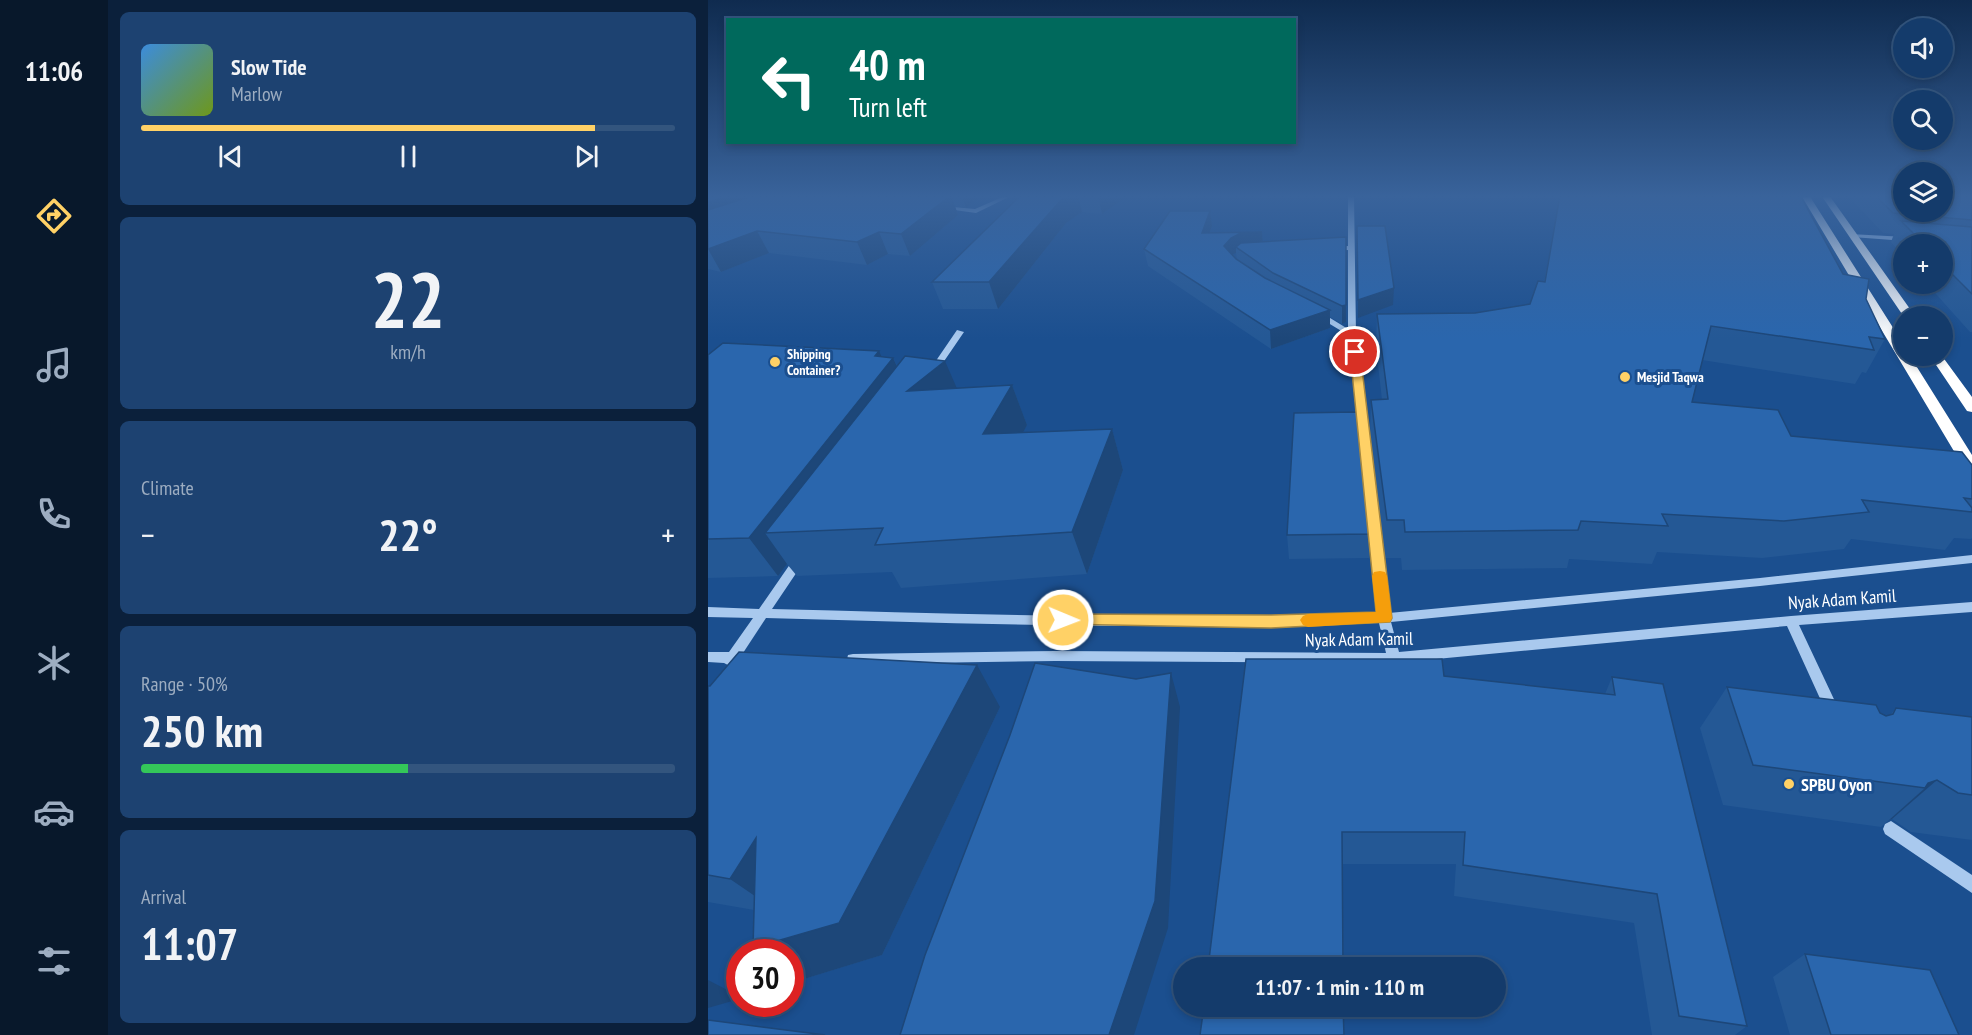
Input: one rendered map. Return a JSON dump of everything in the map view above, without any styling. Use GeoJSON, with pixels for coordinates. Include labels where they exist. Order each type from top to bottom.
{"type":"FeatureCollection","features":[{"type":"Feature","properties":{"kind":"highway"},"geometry":{"type":"LineString","coordinates":[[1835,243],[1972,468]]}},
{"type":"Feature","properties":{"kind":"highway"},"geometry":{"type":"LineString","coordinates":[[1858,243],[1902,306]]}},
{"type":"Feature","properties":{"kind":"highway"},"geometry":{"type":"LineString","coordinates":[[1943,366],[1972,408]]}},
{"type":"Feature","properties":{"kind":"street"},"geometry":{"type":"LineString","coordinates":[[1350,243],[1352,334],[1384,618],[1394,658]]}},
{"type":"Feature","properties":{"kind":"street"},"geometry":{"type":"LineString","coordinates":[[1317,250],[1350,248]]}},
{"type":"Feature","properties":{"kind":"street"},"geometry":{"type":"LineString","coordinates":[[1312,311],[1352,334]]}},
{"type":"Feature","properties":{"kind":"street"},"geometry":{"type":"LineString","coordinates":[[926,380],[960,332]]}},
{"type":"Feature","properties":{"kind":"street"},"geometry":{"type":"LineString","coordinates":[[720,676],[803,555]]}},
{"type":"Feature","properties":{"kind":"street"},"geometry":{"type":"LineString","coordinates":[[708,612],[970,619],[1248,621],[1384,618],[1972,559]]}},
{"type":"Feature","properties":{"kind":"street","name":"Nyak Adam Kamil"},"geometry":{"type":"LineString","coordinates":[[837,658],[1055,656],[1394,658],[1791,621],[1972,607]]}},
{"type":"Feature","properties":{"kind":"street"},"geometry":{"type":"LineString","coordinates":[[1791,621],[1839,727]]}},
{"type":"Feature","properties":{"kind":"street"},"geometry":{"type":"LineString","coordinates":[[1049,676],[1055,656]]}},
{"type":"Feature","properties":{"kind":"street"},"geometry":{"type":"LineString","coordinates":[[708,657],[756,658]]}},
{"type":"Feature","properties":{"kind":"street"},"geometry":{"type":"LineString","coordinates":[[1891,829],[1972,885]]}},
{"type":"Feature","properties":{"kind":"building"},"geometry":{"type":"Polygon","coordinates":[[[708,243],[724,243],[708,249],[708,243]]]}},
{"type":"Feature","properties":{"kind":"building"},"geometry":{"type":"Polygon","coordinates":[[[972,243],[1023,243],[989,282],[932,282],[972,243]]]}},
{"type":"Feature","properties":{"kind":"building"},"geometry":{"type":"Polygon","coordinates":[[[1148,243],[1226,243],[1224,246],[1236,259],[1265,278],[1330,310],[1270,330],[1144,249],[1148,243]]]}},
{"type":"Feature","properties":{"kind":"building"},"geometry":{"type":"Polygon","coordinates":[[[1241,243],[1346,243],[1346,305],[1342,306],[1273,273],[1236,247],[1241,243]]]}},
{"type":"Feature","properties":{"kind":"building"},"geometry":{"type":"Polygon","coordinates":[[[1357,243],[1388,243],[1394,288],[1358,300],[1357,243]]]}},
{"type":"Feature","properties":{"kind":"building"},"geometry":{"type":"Polygon","coordinates":[[[1552,243],[1826,243],[1843,274],[1869,279],[1866,299],[1885,339],[1869,337],[1874,350],[1711,326],[1692,402],[1778,410],[1791,436],[1962,452],[1972,465],[1972,499],[1964,498],[1972,508],[1972,512],[1862,500],[1869,512],[1784,521],[1662,514],[1668,526],[1581,521],[1578,530],[1405,532],[1404,520],[1387,520],[1371,400],[1388,399],[1377,314],[1475,313],[1530,304],[1538,281],[1545,282],[1552,243]]]}},
{"type":"Feature","properties":{"kind":"building"},"geometry":{"type":"Polygon","coordinates":[[[1953,243],[1972,243],[1972,294],[1953,275],[1953,243]]]}},
{"type":"Feature","properties":{"kind":"building"},"geometry":{"type":"Polygon","coordinates":[[[723,343],[879,351],[875,356],[893,358],[749,538],[708,539],[708,355],[723,343]]]}},
{"type":"Feature","properties":{"kind":"building"},"geometry":{"type":"Polygon","coordinates":[[[905,356],[945,361],[907,391],[1012,385],[983,434],[1112,429],[1072,532],[875,545],[883,528],[765,533],[905,356]]]}},
{"type":"Feature","properties":{"kind":"building"},"geometry":{"type":"Polygon","coordinates":[[[1357,412],[1370,534],[1287,535],[1294,413],[1357,412]]]}},
{"type":"Feature","properties":{"kind":"building"},"geometry":{"type":"Polygon","coordinates":[[[739,652],[977,665],[839,923],[784,939],[753,939],[756,838],[730,879],[708,875],[708,686],[739,652]]]}},
{"type":"Feature","properties":{"kind":"building"},"geometry":{"type":"Polygon","coordinates":[[[1246,659],[1442,659],[1444,676],[1615,695],[1612,677],[1663,684],[1747,1026],[1679,1016],[1657,894],[1463,865],[1465,832],[1342,832],[1343,957],[1209,957],[1246,659]]]}},
{"type":"Feature","properties":{"kind":"building"},"geometry":{"type":"Polygon","coordinates":[[[1035,663],[1136,679],[1171,673],[1155,901],[1109,1035],[900,1035],[925,955],[1010,735],[1035,663]]]}},
{"type":"Feature","properties":{"kind":"building"},"geometry":{"type":"Polygon","coordinates":[[[1727,687],[1876,705],[1880,713],[1886,716],[1893,714],[1896,708],[1972,717],[1972,795],[1958,793],[1937,780],[1928,783],[1925,788],[1753,765],[1727,687]]]}},
{"type":"Feature","properties":{"kind":"building"},"geometry":{"type":"Polygon","coordinates":[[[1805,954],[1930,970],[1959,1035],[1831,1035],[1805,954]]]}},
{"type":"Feature","properties":{"kind":"building"},"geometry":{"type":"Polygon","coordinates":[[[1202,1017],[1343,1017],[1344,1035],[1200,1035],[1202,1017]]]}},
{"type":"Feature","properties":{"kind":"building"},"geometry":{"type":"Polygon","coordinates":[[[708,1020],[825,1035],[708,1035],[708,1020]]]}},
{"type":"Feature","properties":{"kind":"slow traffic"},"geometry":{"type":"LineString","coordinates":[[1308,620],[1384,618],[1380,576]]}},
{"type":"Feature","properties":{"kind":"place","name":"Shipping Container?"},"geometry":{"type":"Point","coordinates":[775,362]}},
{"type":"Feature","properties":{"kind":"place","name":"Mesjid Taqwa"},"geometry":{"type":"Point","coordinates":[1625,377]}},
{"type":"Feature","properties":{"kind":"place","name":"SPBU Oyon"},"geometry":{"type":"Point","coordinates":[1789,784]}},
{"type":"Feature","properties":{"kind":"route"},"geometry":{"type":"LineString","coordinates":[[1063,620],[1271,622],[1384,618],[1355,352]]}}]}
